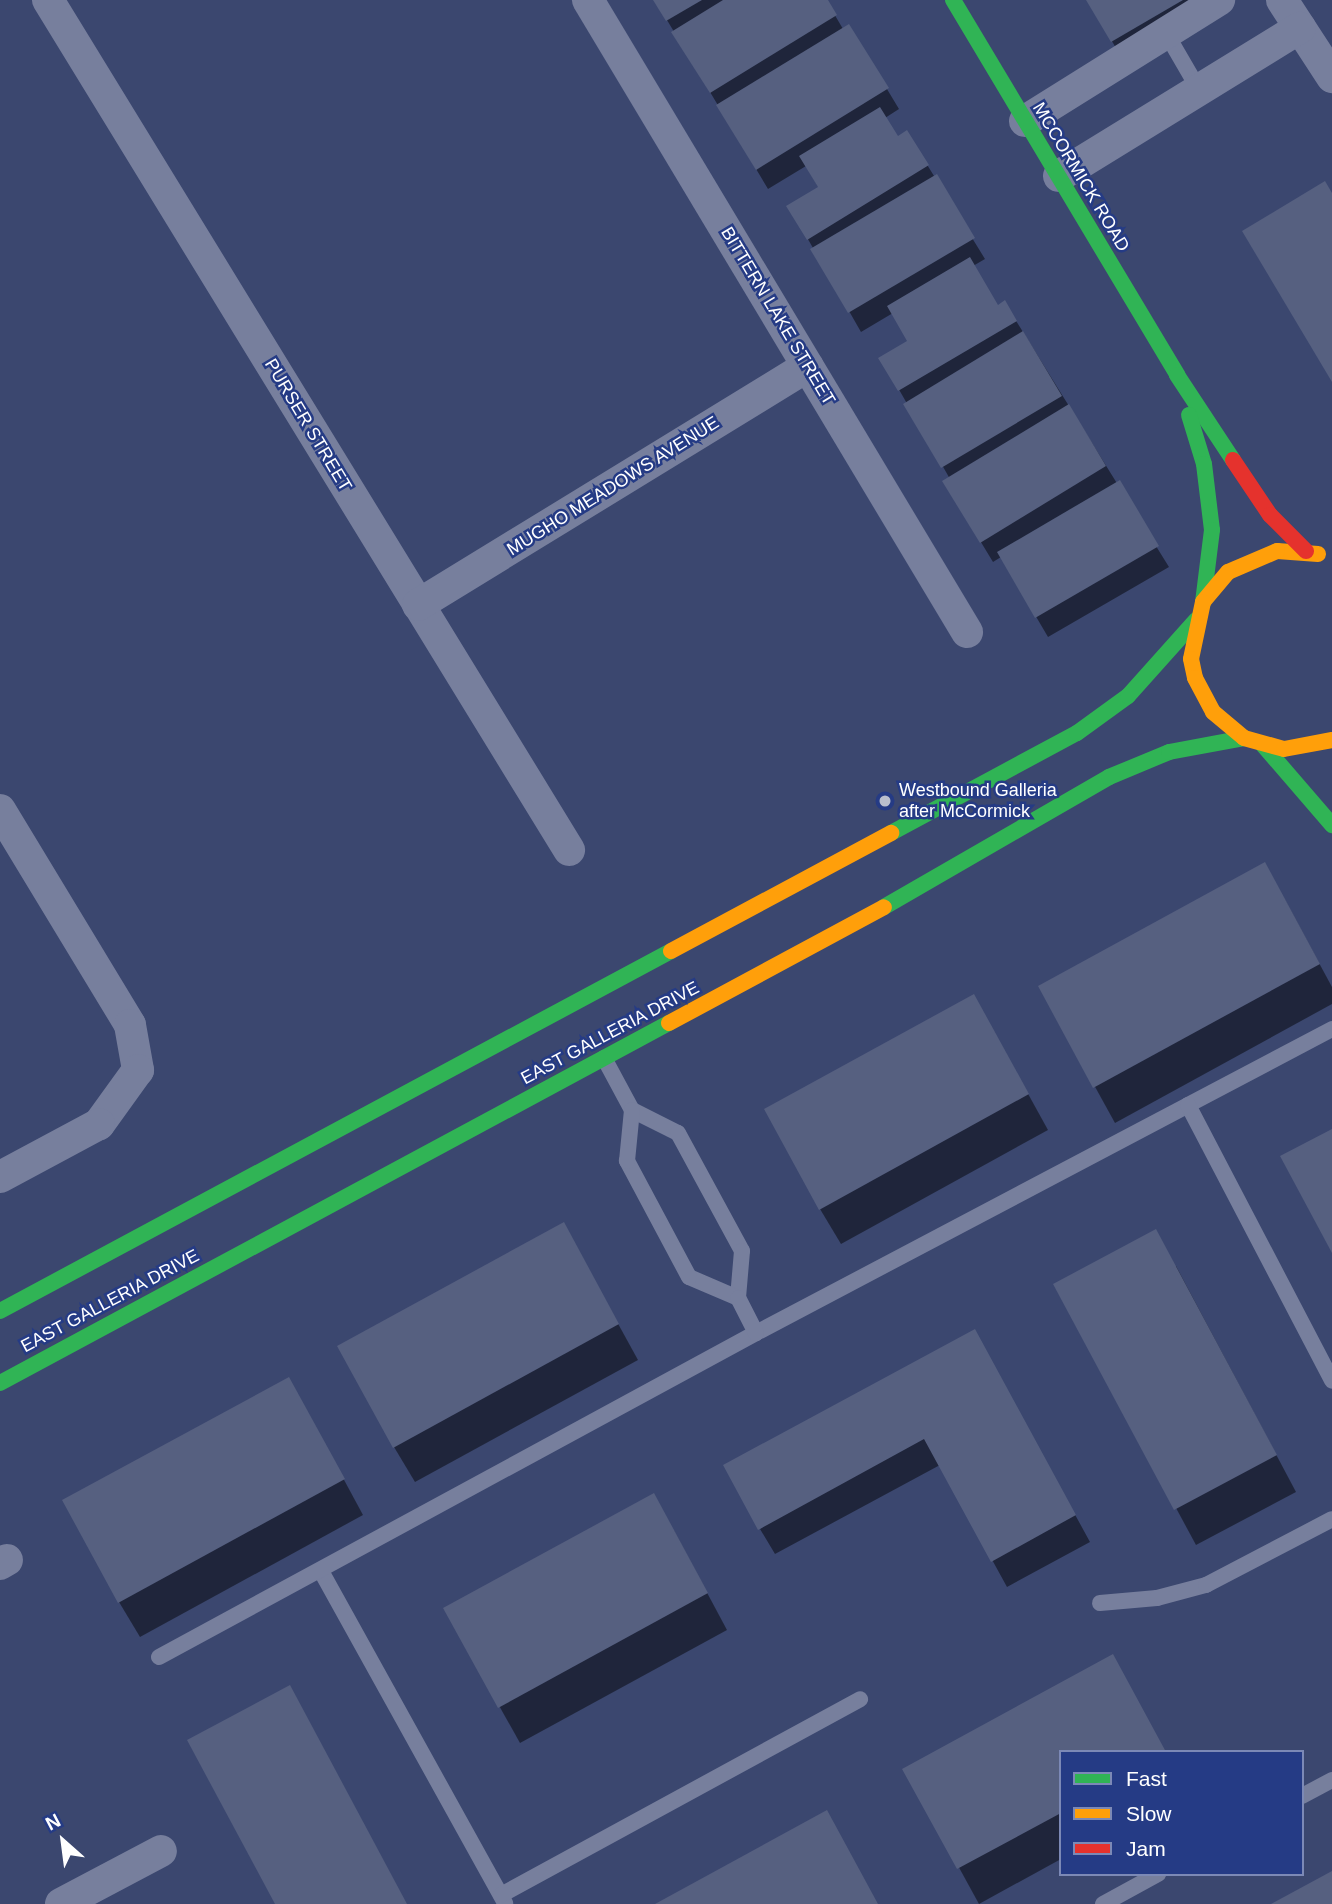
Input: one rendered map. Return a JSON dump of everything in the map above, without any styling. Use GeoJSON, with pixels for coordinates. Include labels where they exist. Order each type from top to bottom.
{"type":"FeatureCollection","features":[{"type":"Feature","properties":{"kind":"main road","name":"MCCORMICK ROAD"},"geometry":{"type":"LineString","coordinates":[[953,0],[1177,374],[1270,515],[1306,551]]}},
{"type":"Feature","properties":{"kind":"main road","name":"MCCORMICK ROAD"},"geometry":{"type":"LineString","coordinates":[[1177,374],[1208,494],[1212,530],[1203,602]]}},
{"type":"Feature","properties":{"kind":"main road"},"geometry":{"type":"LineString","coordinates":[[1332,559],[1306,551],[1277,551],[1245,562],[1214,586],[1203,602],[1196,620],[1191,659],[1195,678],[1213,712],[1244,738],[1264,746],[1305,748],[1332,740]]}},
{"type":"Feature","properties":{"kind":"main road"},"geometry":{"type":"LineString","coordinates":[[0,1311],[1077,733],[1135,690],[1196,620]]}},
{"type":"Feature","properties":{"kind":"main road","name":"EAST GALLERIA DRIVE"},"geometry":{"type":"LineString","coordinates":[[0,1383],[902,898],[1109,777],[1169,752],[1244,738]]}},
{"type":"Feature","properties":{"kind":"main road"},"geometry":{"type":"LineString","coordinates":[[1264,746],[1332,825]]}},
{"type":"Feature","properties":{"kind":"street","name":"PURSER STREET"},"geometry":{"type":"LineString","coordinates":[[48,0],[569,850]]}},
{"type":"Feature","properties":{"kind":"street","name":"BITTERN LAKE STREET"},"geometry":{"type":"LineString","coordinates":[[588,0],[967,632]]}},
{"type":"Feature","properties":{"kind":"street"},"geometry":{"type":"LineString","coordinates":[[1025,121],[1219,0]]}},
{"type":"Feature","properties":{"kind":"street"},"geometry":{"type":"LineString","coordinates":[[1282,0],[1332,76]]}},
{"type":"Feature","properties":{"kind":"street"},"geometry":{"type":"LineString","coordinates":[[1059,176],[1300,28]]}},
{"type":"Feature","properties":{"kind":"street","name":"MUGHO MEADOWS AVENUE"},"geometry":{"type":"LineString","coordinates":[[418,605],[808,366]]}},
{"type":"Feature","properties":{"kind":"street"},"geometry":{"type":"LineString","coordinates":[[0,810],[130,1025],[138,1070],[99,1124],[0,1177]]}},
{"type":"Feature","properties":{"kind":"street"},"geometry":{"type":"LineString","coordinates":[[61,1904],[161,1851]]}},
{"type":"Feature","properties":{"kind":"lane"},"geometry":{"type":"LineString","coordinates":[[1166,33],[1199,90]]}},
{"type":"Feature","properties":{"kind":"lane"},"geometry":{"type":"LineString","coordinates":[[159,1657],[756,1333],[1332,1029]]}},
{"type":"Feature","properties":{"kind":"lane"},"geometry":{"type":"LineString","coordinates":[[604,1058],[632,1110],[627,1161],[689,1277],[738,1298]]}},
{"type":"Feature","properties":{"kind":"lane"},"geometry":{"type":"LineString","coordinates":[[1188,1105],[1332,1381]]}},
{"type":"Feature","properties":{"kind":"lane"},"geometry":{"type":"LineString","coordinates":[[632,1110],[678,1133],[741,1251],[738,1298],[756,1333]]}},
{"type":"Feature","properties":{"kind":"lane"},"geometry":{"type":"LineString","coordinates":[[1100,1603],[1157,1598],[1206,1585],[1332,1519]]}},
{"type":"Feature","properties":{"kind":"lane"},"geometry":{"type":"LineString","coordinates":[[321,1571],[503,1899],[860,1699]]}},
{"type":"Feature","properties":{"kind":"lane"},"geometry":{"type":"LineString","coordinates":[[1304,1795],[1332,1780]]}},
{"type":"Feature","properties":{"kind":"lane"},"geometry":{"type":"LineString","coordinates":[[1103,1904],[1154,1876]]}},
{"type":"Feature","properties":{"kind":"building"},"geometry":{"type":"Polygon","coordinates":[[[653,0],[702,0],[666,21],[653,0]]]}},
{"type":"Feature","properties":{"kind":"building"},"geometry":{"type":"Polygon","coordinates":[[[723,0],[828,0],[837,15],[710,93],[671,32],[723,0]]]}},
{"type":"Feature","properties":{"kind":"building"},"geometry":{"type":"Polygon","coordinates":[[[1086,0],[1183,0],[1111,42],[1086,0]]]}},
{"type":"Feature","properties":{"kind":"building"},"geometry":{"type":"Polygon","coordinates":[[[849,24],[889,88],[756,170],[716,105],[849,24]]]}},
{"type":"Feature","properties":{"kind":"building"},"geometry":{"type":"Polygon","coordinates":[[[880,107],[898,136],[907,130],[929,165],[807,240],[786,206],[818,187],[799,156],[880,107]]]}},
{"type":"Feature","properties":{"kind":"building"},"geometry":{"type":"Polygon","coordinates":[[[937,174],[975,238],[848,313],[810,249],[937,174]]]}},
{"type":"Feature","properties":{"kind":"building"},"geometry":{"type":"Polygon","coordinates":[[[1325,181],[1332,193],[1332,382],[1242,231],[1325,181]]]}},
{"type":"Feature","properties":{"kind":"building"},"geometry":{"type":"Polygon","coordinates":[[[970,257],[998,305],[1005,300],[1017,321],[898,391],[878,358],[907,341],[887,306],[970,257]]]}},
{"type":"Feature","properties":{"kind":"building"},"geometry":{"type":"Polygon","coordinates":[[[1023,331],[1062,396],[941,468],[903,404],[1023,331]]]}},
{"type":"Feature","properties":{"kind":"building"},"geometry":{"type":"Polygon","coordinates":[[[1069,404],[1106,466],[980,543],[942,481],[1069,404]]]}},
{"type":"Feature","properties":{"kind":"building"},"geometry":{"type":"Polygon","coordinates":[[[1120,480],[1159,546],[1035,618],[997,552],[1120,480]]]}},
{"type":"Feature","properties":{"kind":"building"},"geometry":{"type":"Polygon","coordinates":[[[1265,862],[1320,964],[1093,1088],[1038,986],[1265,862]]]}},
{"type":"Feature","properties":{"kind":"building"},"geometry":{"type":"Polygon","coordinates":[[[974,994],[1029,1094],[819,1210],[764,1109],[974,994]]]}},
{"type":"Feature","properties":{"kind":"building"},"geometry":{"type":"Polygon","coordinates":[[[1332,1129],[1332,1253],[1280,1156],[1332,1129]]]}},
{"type":"Feature","properties":{"kind":"building"},"geometry":{"type":"Polygon","coordinates":[[[564,1222],[619,1324],[393,1448],[337,1346],[564,1222]]]}},
{"type":"Feature","properties":{"kind":"building"},"geometry":{"type":"Polygon","coordinates":[[[1156,1229],[1277,1455],[1174,1510],[1053,1284],[1156,1229]]]}},
{"type":"Feature","properties":{"kind":"building"},"geometry":{"type":"Polygon","coordinates":[[[975,1329],[1076,1515],[991,1562],[924,1439],[758,1530],[723,1465],[975,1329]]]}},
{"type":"Feature","properties":{"kind":"building"},"geometry":{"type":"Polygon","coordinates":[[[289,1377],[345,1479],[118,1603],[62,1500],[289,1377]]]}},
{"type":"Feature","properties":{"kind":"building"},"geometry":{"type":"Polygon","coordinates":[[[654,1493],[708,1593],[498,1708],[443,1608],[654,1493]]]}},
{"type":"Feature","properties":{"kind":"building"},"geometry":{"type":"Polygon","coordinates":[[[1113,1654],[1165,1750],[1059,1750],[1059,1814],[957,1869],[902,1769],[1113,1654]]]}},
{"type":"Feature","properties":{"kind":"building"},"geometry":{"type":"Polygon","coordinates":[[[290,1685],[407,1904],[275,1904],[187,1740],[290,1685]]]}},
{"type":"Feature","properties":{"kind":"building"},"geometry":{"type":"Polygon","coordinates":[[[827,1810],[878,1904],[655,1904],[827,1810]]]}},
{"type":"Feature","properties":{"kind":"building"},"geometry":{"type":"Polygon","coordinates":[[[1332,1871],[1332,1904],[1271,1904],[1332,1871]]]}},
{"type":"Feature","properties":{"kind":"traffic: fast"},"geometry":{"type":"LineString","coordinates":[[953,0],[1177,375],[1233,460]]}},
{"type":"Feature","properties":{"kind":"traffic: fast"},"geometry":{"type":"LineString","coordinates":[[1189,415],[1204,464],[1212,530],[1203,602]]}},
{"type":"Feature","properties":{"kind":"traffic: fast"},"geometry":{"type":"LineString","coordinates":[[891,833],[1077,733],[1128,696],[1196,620]]}},
{"type":"Feature","properties":{"kind":"traffic: fast"},"geometry":{"type":"LineString","coordinates":[[884,907],[1109,777],[1169,752],[1244,738]]}},
{"type":"Feature","properties":{"kind":"traffic: fast"},"geometry":{"type":"LineString","coordinates":[[1263,745],[1332,825]]}},
{"type":"Feature","properties":{"kind":"traffic: fast"},"geometry":{"type":"LineString","coordinates":[[0,1311],[671,951]]}},
{"type":"Feature","properties":{"kind":"traffic: fast"},"geometry":{"type":"LineString","coordinates":[[0,1383],[669,1023]]}},
{"type":"Feature","properties":{"kind":"traffic: slow"},"geometry":{"type":"LineString","coordinates":[[1318,554],[1277,551],[1228,572],[1203,602],[1191,659],[1195,678],[1213,712],[1244,738],[1284,749],[1332,740]]}},
{"type":"Feature","properties":{"kind":"traffic: slow"},"geometry":{"type":"LineString","coordinates":[[671,951],[891,833]]}},
{"type":"Feature","properties":{"kind":"traffic: slow"},"geometry":{"type":"LineString","coordinates":[[669,1023],[884,907]]}},
{"type":"Feature","properties":{"kind":"traffic: jam"},"geometry":{"type":"LineString","coordinates":[[1233,460],[1270,515],[1306,551]]}},
{"type":"Feature","properties":{"kind":"place","name":"Westbound Galleria after McCormick"},"geometry":{"type":"Point","coordinates":[885,801]}}]}
